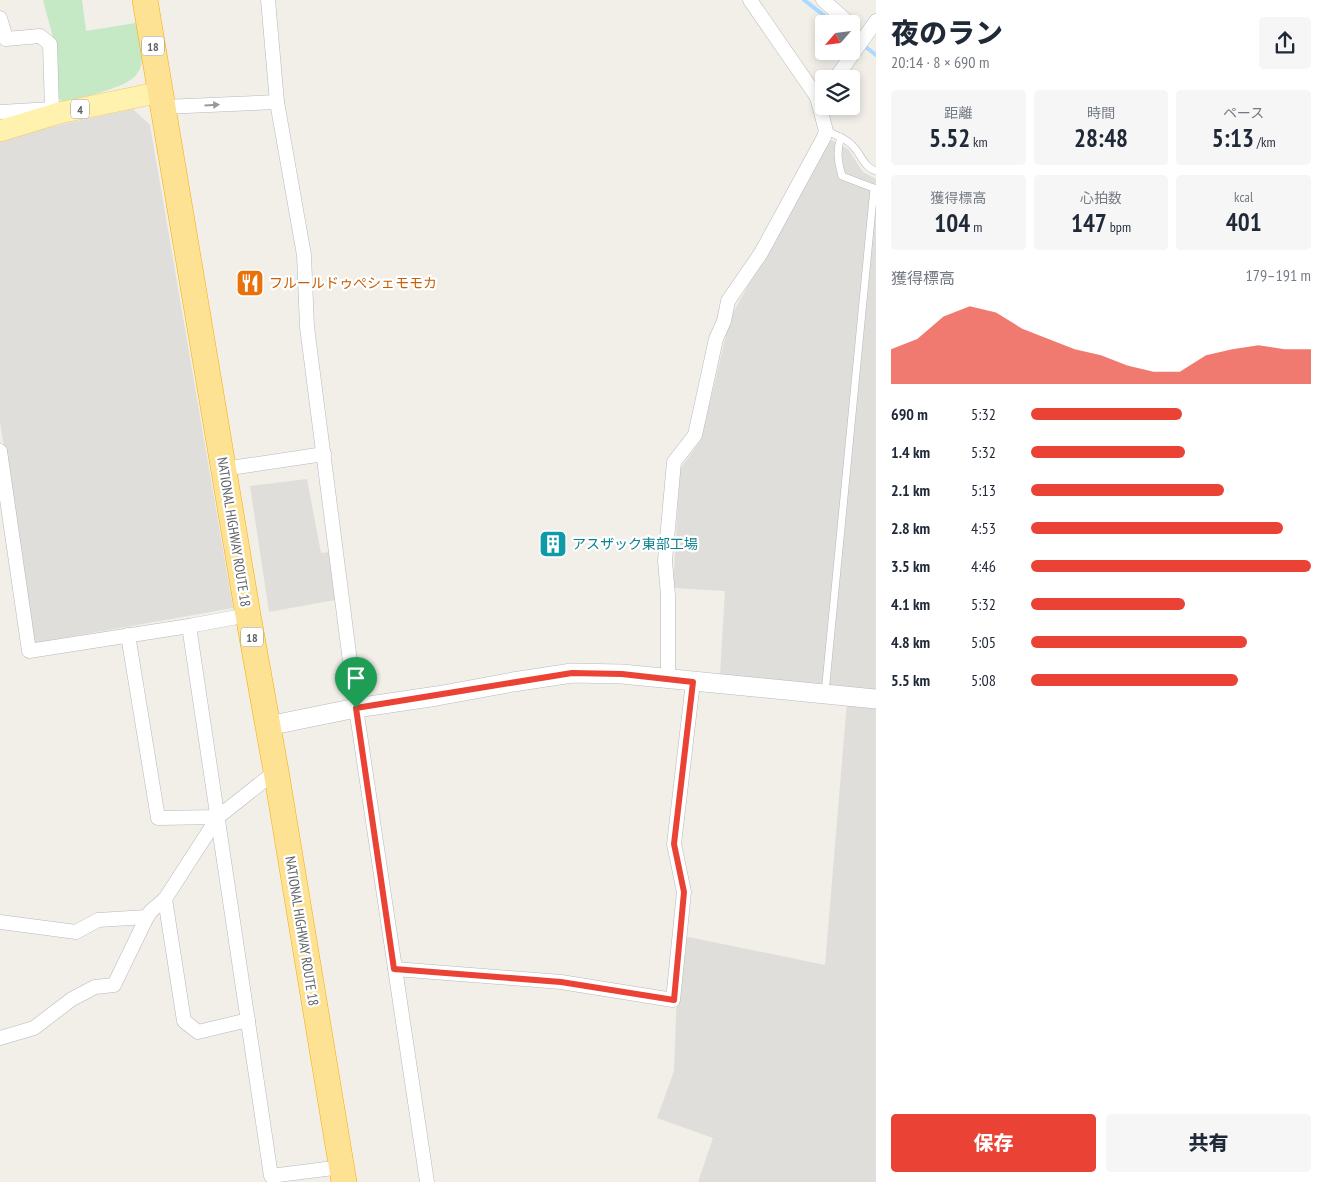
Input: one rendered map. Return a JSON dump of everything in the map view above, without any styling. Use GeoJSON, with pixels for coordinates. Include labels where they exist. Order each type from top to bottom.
{"type":"FeatureCollection","features":[{"type":"Feature","properties":{"kind":"highway","name":"NATIONAL HIGHWAY ROUTE 18"},"geometry":{"type":"LineString","coordinates":[[145,0],[343,1174]]}},
{"type":"Feature","properties":{"kind":"main road","name":"4"},"geometry":{"type":"LineString","coordinates":[[0,131],[56,111],[162,100]]}},
{"type":"Feature","properties":{"kind":"street"},"geometry":{"type":"LineString","coordinates":[[268,0],[277,102],[304,255],[307,327],[356,708],[427,1182]]}},
{"type":"Feature","properties":{"kind":"street"},"geometry":{"type":"LineString","coordinates":[[750,0],[815,87]]}},
{"type":"Feature","properties":{"kind":"street"},"geometry":{"type":"LineString","coordinates":[[823,0],[840,15]]}},
{"type":"Feature","properties":{"kind":"street"},"geometry":{"type":"LineString","coordinates":[[0,18],[6,39],[40,36],[50,44],[56,111],[0,112]]}},
{"type":"Feature","properties":{"kind":"street"},"geometry":{"type":"LineString","coordinates":[[841,70],[876,22]]}},
{"type":"Feature","properties":{"kind":"street"},"geometry":{"type":"LineString","coordinates":[[860,32],[865,36]]}},
{"type":"Feature","properties":{"kind":"street"},"geometry":{"type":"LineString","coordinates":[[162,100],[277,102]]}},
{"type":"Feature","properties":{"kind":"street"},"geometry":{"type":"LineString","coordinates":[[668,678],[668,595],[665,561],[674,462],[695,435],[716,340],[724,321],[728,301],[761,253],[824,137],[826,131],[823,115]]}},
{"type":"Feature","properties":{"kind":"street"},"geometry":{"type":"LineString","coordinates":[[0,451],[29,651],[248,615]]}},
{"type":"Feature","properties":{"kind":"street"},"geometry":{"type":"LineString","coordinates":[[224,469],[324,454]]}},
{"type":"Feature","properties":{"kind":"street"},"geometry":{"type":"LineString","coordinates":[[188,626],[271,1176],[343,1174]]}},
{"type":"Feature","properties":{"kind":"street"},"geometry":{"type":"LineString","coordinates":[[128,635],[158,818],[218,817]]}},
{"type":"Feature","properties":{"kind":"street"},"geometry":{"type":"LineString","coordinates":[[268,726],[356,708],[572,673],[622,674],[668,678],[876,700]]}},
{"type":"Feature","properties":{"kind":"street"},"geometry":{"type":"LineString","coordinates":[[394,969],[561,982],[674,1000],[684,892],[674,844],[693,682]]}},
{"type":"Feature","properties":{"kind":"street"},"geometry":{"type":"LineString","coordinates":[[0,1038],[34,1028],[72,999],[95,987],[114,985],[147,917],[165,899],[218,817],[276,771]]}},
{"type":"Feature","properties":{"kind":"street"},"geometry":{"type":"LineString","coordinates":[[165,899],[184,1022],[198,1032],[248,1020]]}},
{"type":"Feature","properties":{"kind":"street"},"geometry":{"type":"LineString","coordinates":[[0,922],[76,932],[98,920],[147,917]]}},
{"type":"Feature","properties":{"kind":"lane"},"geometry":{"type":"LineString","coordinates":[[826,131],[841,137],[851,144],[866,165],[876,171]]}},
{"type":"Feature","properties":{"kind":"lane"},"geometry":{"type":"LineString","coordinates":[[825,694],[875,188],[842,176],[838,162],[838,148],[841,137]]}},
{"type":"Feature","properties":{"kind":"shaded area"},"geometry":{"type":"Polygon","coordinates":[[[133,109],[150,125],[233,608],[35,643],[0,422],[0,140],[133,109]]]}},
{"type":"Feature","properties":{"kind":"shaded area"},"geometry":{"type":"Polygon","coordinates":[[[831,140],[848,149],[863,172],[876,179],[876,691],[720,676],[725,591],[673,588],[680,469],[701,440],[730,318],[831,140]]]}},
{"type":"Feature","properties":{"kind":"shaded area"},"geometry":{"type":"Polygon","coordinates":[[[307,479],[321,553],[329,552],[335,600],[269,612],[250,486],[307,479]]]}},
{"type":"Feature","properties":{"kind":"shaded area"},"geometry":{"type":"Polygon","coordinates":[[[847,701],[876,704],[876,1182],[698,1182],[713,1138],[657,1118],[674,1071],[679,935],[825,965],[847,701]]]}},
{"type":"Feature","properties":{"kind":"green space"},"geometry":{"type":"Polygon","coordinates":[[[43,0],[82,0],[86,31],[136,23],[142,56],[141,66],[136,75],[126,83],[65,103],[57,97],[54,41],[43,0]]]}},
{"type":"Feature","properties":{"kind":"waterway"},"geometry":{"type":"LineString","coordinates":[[804,0],[823,15]]}},
{"type":"Feature","properties":{"kind":"waterway"},"geometry":{"type":"LineString","coordinates":[[863,45],[876,55]]}},
{"type":"Feature","properties":{"kind":"place","name":"フルールドゥぺシェモモカ"},"geometry":{"type":"Point","coordinates":[250,283]}},
{"type":"Feature","properties":{"kind":"place","name":"アスザック東部工場"},"geometry":{"type":"Point","coordinates":[553,544]}},
{"type":"Feature","properties":{"kind":"route"},"geometry":{"type":"LineString","coordinates":[[572,673],[622,674],[693,682],[674,844],[684,892],[674,1000],[561,982],[394,969],[356,708],[572,673]]}}]}
